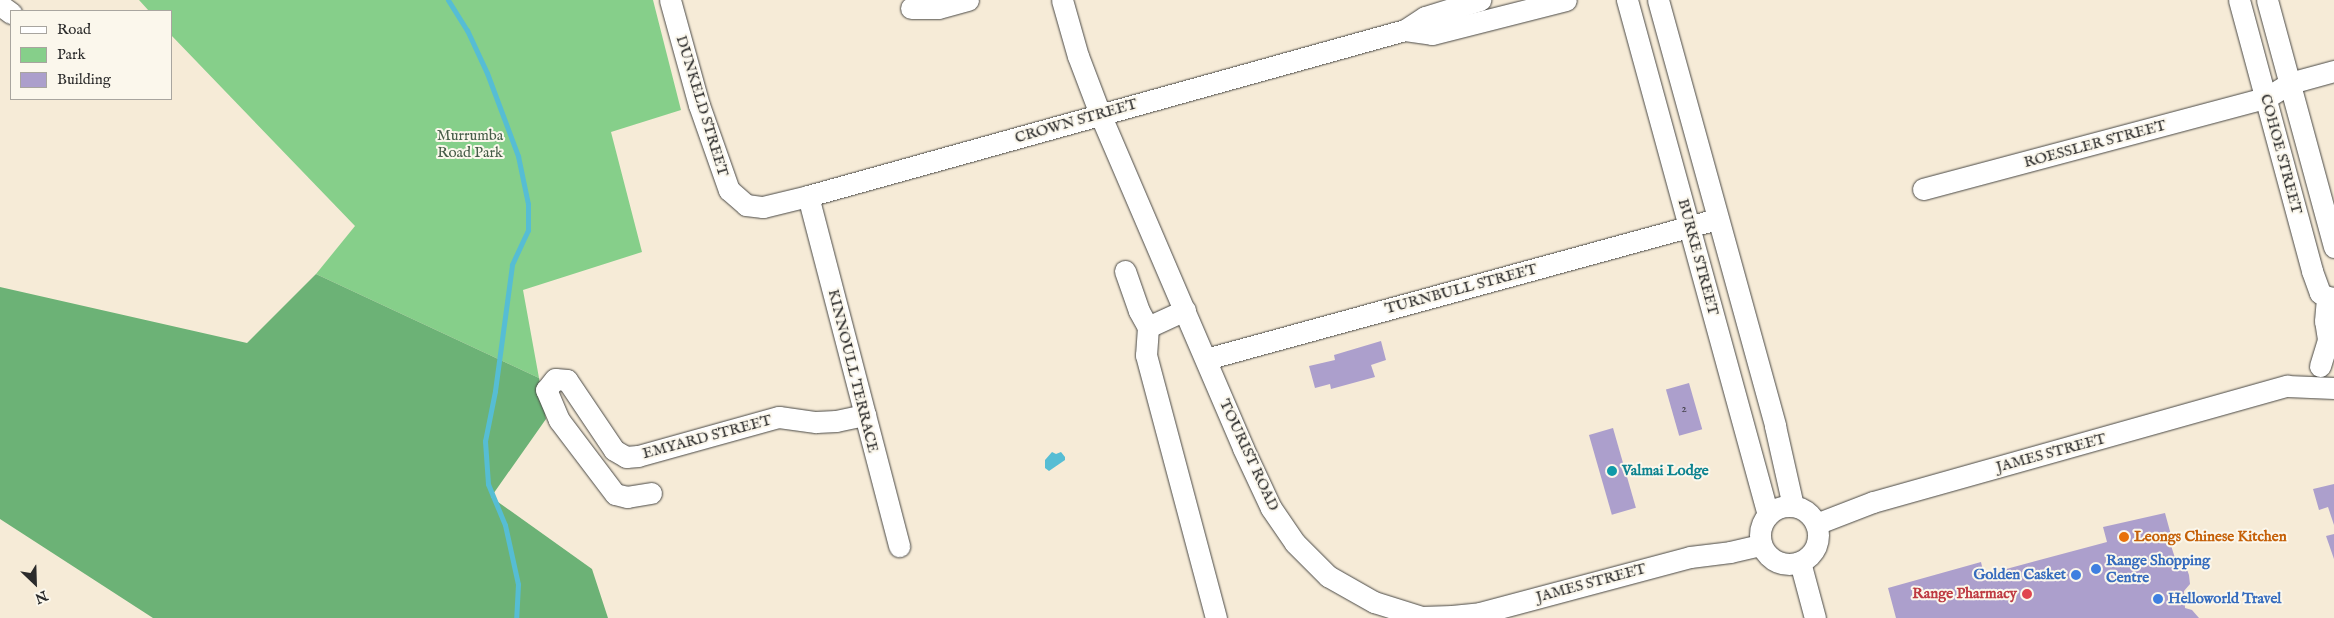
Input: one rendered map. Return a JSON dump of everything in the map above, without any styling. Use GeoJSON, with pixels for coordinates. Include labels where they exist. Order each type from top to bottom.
{"type":"FeatureCollection","features":[{"type":"Feature","properties":{"kind":"street","name":"DUNKELD STREET"},"geometry":{"type":"LineString","coordinates":[[670,0],[699,105],[729,190],[746,205]]}},
{"type":"Feature","properties":{"kind":"street"},"geometry":{"type":"LineString","coordinates":[[911,8],[938,8],[968,0]]}},
{"type":"Feature","properties":{"kind":"street","name":"TOURIST ROAD"},"geometry":{"type":"LineString","coordinates":[[1062,0],[1078,56],[1100,114],[1271,508],[1294,543],[1328,576],[1374,602],[1421,617]]}},
{"type":"Feature","properties":{"kind":"street","name":"CROWN STREET"},"geometry":{"type":"LineString","coordinates":[[746,205],[763,207],[808,196],[1405,30],[1425,17],[1480,0]]}},
{"type":"Feature","properties":{"kind":"street","name":"CROWN STREET"},"geometry":{"type":"LineString","coordinates":[[1405,30],[1432,34],[1566,0]]}},
{"type":"Feature","properties":{"kind":"street","name":"BURKE STREET"},"geometry":{"type":"LineString","coordinates":[[1627,0],[1768,514]]}},
{"type":"Feature","properties":{"kind":"street","name":"BURKE STREET"},"geometry":{"type":"LineString","coordinates":[[1658,0],[1775,426],[1793,506]]}},
{"type":"Feature","properties":{"kind":"street","name":"COHOE STREET"},"geometry":{"type":"LineString","coordinates":[[2239,0],[2312,271],[2320,293],[2331,298]]}},
{"type":"Feature","properties":{"kind":"street","name":"COHOE STREET"},"geometry":{"type":"LineString","coordinates":[[2267,0],[2334,247]]}},
{"type":"Feature","properties":{"kind":"street","name":"ROESSLER STREET"},"geometry":{"type":"LineString","coordinates":[[1924,189],[2266,98],[2290,83],[2334,71]]}},
{"type":"Feature","properties":{"kind":"street","name":"KINNOULL TERRACE"},"geometry":{"type":"LineString","coordinates":[[808,196],[899,546]]}},
{"type":"Feature","properties":{"kind":"street","name":"TURNBULL STREET"},"geometry":{"type":"LineString","coordinates":[[1206,359],[1717,219]]}},
{"type":"Feature","properties":{"kind":"street"},"geometry":{"type":"LineString","coordinates":[[1125,272],[1139,311],[1148,327],[1146,355],[1216,618]]}},
{"type":"Feature","properties":{"kind":"street"},"geometry":{"type":"LineString","coordinates":[[2327,365],[2328,339],[2325,321],[2331,298]]}},
{"type":"Feature","properties":{"kind":"street"},"geometry":{"type":"LineString","coordinates":[[1148,327],[1185,310]]}},
{"type":"Feature","properties":{"kind":"street","name":"JAMES STREET"},"geometry":{"type":"LineString","coordinates":[[2287,386],[2308,370],[2327,365]]}},
{"type":"Feature","properties":{"kind":"street","name":"EMYARD STREET"},"geometry":{"type":"LineString","coordinates":[[651,493],[627,496],[615,494],[559,420],[546,390],[555,379],[567,380],[614,450],[626,457],[638,456],[779,417],[816,422],[836,421],[865,415]]}},
{"type":"Feature","properties":{"kind":"street","name":"JAMES STREET"},"geometry":{"type":"LineString","coordinates":[[1816,524],[1873,502],[2287,386],[2334,388]]}},
{"type":"Feature","properties":{"kind":"street"},"geometry":{"type":"LineString","coordinates":[[1793,506],[1807,512],[1816,524],[1818,533],[1814,550],[1800,562],[1781,563],[1772,559],[1762,545],[1761,528],[1768,514],[1776,509],[1793,506]]}},
{"type":"Feature","properties":{"kind":"street","name":"JAMES STREET"},"geometry":{"type":"LineString","coordinates":[[1421,617],[1480,613],[1690,557],[1730,552],[1762,545]]}},
{"type":"Feature","properties":{"kind":"street"},"geometry":{"type":"LineString","coordinates":[[1800,562],[1815,618]]}},
{"type":"Feature","properties":{"kind":"green space","name":"Murrumba Road Park"},"geometry":{"type":"Polygon","coordinates":[[[139,0],[653,0],[681,110],[611,132],[642,252],[523,290],[539,378],[316,274],[355,226],[172,36],[172,10],[148,10],[139,0]]]}},
{"type":"Feature","properties":{"kind":"green space"},"geometry":{"type":"Polygon","coordinates":[[[316,274],[539,378],[546,419],[491,497],[592,569],[608,618],[153,618],[0,519],[0,287],[247,343],[316,274]]]}},
{"type":"Feature","properties":{"kind":"water"},"geometry":{"type":"Polygon","coordinates":[[[1052,452],[1056,454],[1061,452],[1065,460],[1049,471],[1045,468],[1045,460],[1052,452]]]}},
{"type":"Feature","properties":{"kind":"building"},"geometry":{"type":"Polygon","coordinates":[[[1381,341],[1386,360],[1371,365],[1375,377],[1331,389],[1330,384],[1315,388],[1309,366],[1335,360],[1334,355],[1381,341]]]}},
{"type":"Feature","properties":{"kind":"building"},"geometry":{"type":"Polygon","coordinates":[[[1689,383],[1702,429],[1679,436],[1666,390],[1689,383]]]}},
{"type":"Feature","properties":{"kind":"building","name":"Valmai Lodge"},"geometry":{"type":"Polygon","coordinates":[[[1613,428],[1636,508],[1612,515],[1589,435],[1613,428]]]}},
{"type":"Feature","properties":{"kind":"building"},"geometry":{"type":"Polygon","coordinates":[[[2334,484],[2334,525],[2328,507],[2319,510],[2313,489],[2334,484]]]}},
{"type":"Feature","properties":{"kind":"building","name":"Range Shopping Centre"},"geometry":{"type":"Polygon","coordinates":[[[2165,513],[2171,535],[2168,536],[2175,558],[2185,564],[2189,575],[2190,584],[2184,591],[2185,608],[2192,610],[2199,618],[1896,618],[1888,588],[1981,562],[1984,575],[2107,542],[2103,527],[2165,513]]]}},
{"type":"Feature","properties":{"kind":"building"},"geometry":{"type":"Polygon","coordinates":[[[2334,534],[2334,559],[2326,536],[2334,534]]]}},
{"type":"Feature","properties":{"kind":"waterway"},"geometry":{"type":"LineString","coordinates":[[448,0],[467,30],[487,73],[518,156],[528,204],[528,230],[512,265],[495,391],[485,441],[488,484],[505,525],[518,584],[516,618]]}},
{"type":"Feature","properties":{"kind":"place","name":"Valmai Lodge"},"geometry":{"type":"Point","coordinates":[1612,471]}},
{"type":"Feature","properties":{"kind":"place","name":"Leongs Chinese Kitchen"},"geometry":{"type":"Point","coordinates":[2124,537]}},
{"type":"Feature","properties":{"kind":"place","name":"Range Shopping Centre"},"geometry":{"type":"Point","coordinates":[2096,569]}},
{"type":"Feature","properties":{"kind":"place","name":"Golden Casket"},"geometry":{"type":"Point","coordinates":[2076,575]}},
{"type":"Feature","properties":{"kind":"place","name":"Range Pharmacy"},"geometry":{"type":"Point","coordinates":[2027,594]}},
{"type":"Feature","properties":{"kind":"place","name":"Helloworld Travel"},"geometry":{"type":"Point","coordinates":[2158,599]}}]}
